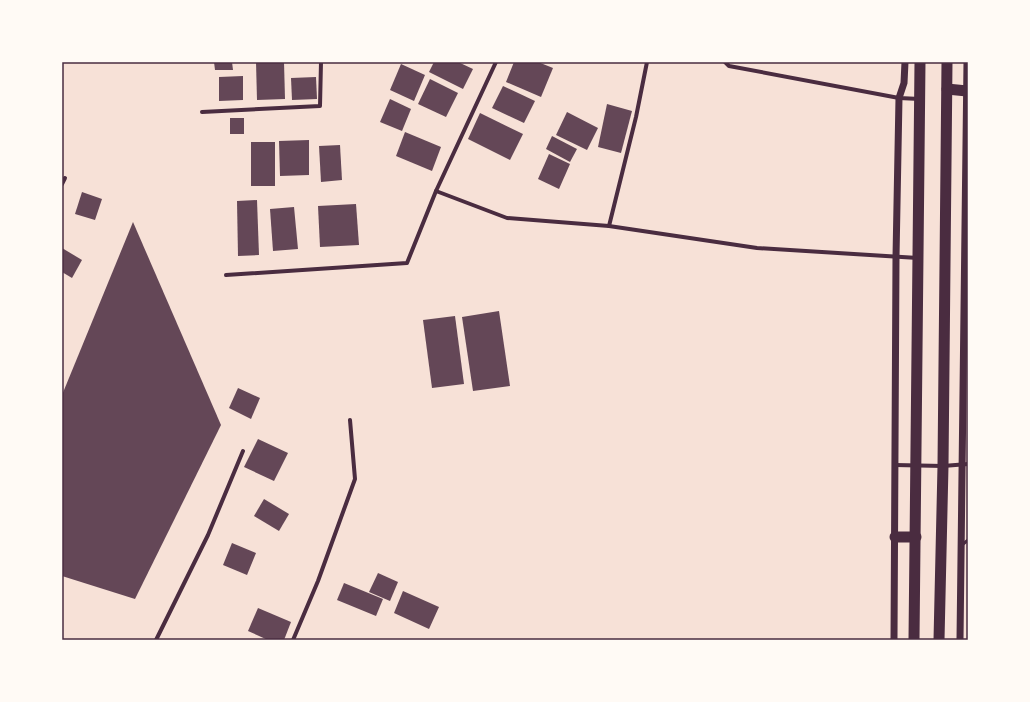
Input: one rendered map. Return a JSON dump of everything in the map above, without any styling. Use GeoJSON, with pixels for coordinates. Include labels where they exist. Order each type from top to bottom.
{"type":"FeatureCollection","features":[{"type":"Feature","properties":{"kind":"highway"},"geometry":{"type":"LineString","coordinates":[[914,640],[920,62]]}},
{"type":"Feature","properties":{"kind":"highway"},"geometry":{"type":"LineString","coordinates":[[939,640],[943,466],[947,62]]}},
{"type":"Feature","properties":{"kind":"highway"},"geometry":{"type":"LineString","coordinates":[[947,89],[967,91]]}},
{"type":"Feature","properties":{"kind":"highway"},"geometry":{"type":"LineString","coordinates":[[895,537],[916,537]]}},
{"type":"Feature","properties":{"kind":"street"},"geometry":{"type":"LineString","coordinates":[[202,112],[320,106],[321,62]]}},
{"type":"Feature","properties":{"kind":"street"},"geometry":{"type":"LineString","coordinates":[[226,275],[406,263],[436,191],[496,62]]}},
{"type":"Feature","properties":{"kind":"street"},"geometry":{"type":"LineString","coordinates":[[609,226],[636,117],[647,62]]}},
{"type":"Feature","properties":{"kind":"street"},"geometry":{"type":"LineString","coordinates":[[725,62],[729,66],[899,98],[920,99]]}},
{"type":"Feature","properties":{"kind":"street"},"geometry":{"type":"LineString","coordinates":[[894,640],[896,257],[899,98],[904,83],[905,62]]}},
{"type":"Feature","properties":{"kind":"street"},"geometry":{"type":"LineString","coordinates":[[960,640],[965,464],[967,62]]}},
{"type":"Feature","properties":{"kind":"street"},"geometry":{"type":"LineString","coordinates":[[62,184],[65,178]]}},
{"type":"Feature","properties":{"kind":"street"},"geometry":{"type":"LineString","coordinates":[[436,191],[507,218],[609,226],[758,248],[918,258]]}},
{"type":"Feature","properties":{"kind":"street"},"geometry":{"type":"LineString","coordinates":[[293,640],[318,581],[355,479],[350,420]]}},
{"type":"Feature","properties":{"kind":"street"},"geometry":{"type":"LineString","coordinates":[[156,640],[208,535],[243,451]]}},
{"type":"Feature","properties":{"kind":"street"},"geometry":{"type":"LineString","coordinates":[[895,465],[943,466],[965,464]]}},
{"type":"Feature","properties":{"kind":"lane"},"geometry":{"type":"LineString","coordinates":[[962,545],[968,540]]}},
{"type":"Feature","properties":{"kind":"building"},"geometry":{"type":"Polygon","coordinates":[[[214,62],[232,62],[233,70],[215,70],[214,62]]]}},
{"type":"Feature","properties":{"kind":"building"},"geometry":{"type":"Polygon","coordinates":[[[256,62],[284,62],[285,99],[257,100],[256,62]]]}},
{"type":"Feature","properties":{"kind":"building"},"geometry":{"type":"Polygon","coordinates":[[[434,62],[458,62],[473,69],[463,89],[429,72],[434,62]]]}},
{"type":"Feature","properties":{"kind":"building"},"geometry":{"type":"Polygon","coordinates":[[[514,62],[538,62],[553,68],[541,97],[506,82],[514,62]]]}},
{"type":"Feature","properties":{"kind":"building"},"geometry":{"type":"Polygon","coordinates":[[[401,64],[425,75],[414,101],[390,90],[401,64]]]}},
{"type":"Feature","properties":{"kind":"building"},"geometry":{"type":"Polygon","coordinates":[[[243,76],[243,100],[219,101],[219,77],[243,76]]]}},
{"type":"Feature","properties":{"kind":"building"},"geometry":{"type":"Polygon","coordinates":[[[316,77],[317,99],[292,100],[291,78],[316,77]]]}},
{"type":"Feature","properties":{"kind":"building"},"geometry":{"type":"Polygon","coordinates":[[[430,79],[458,93],[446,117],[418,104],[430,79]]]}},
{"type":"Feature","properties":{"kind":"building"},"geometry":{"type":"Polygon","coordinates":[[[503,86],[535,101],[524,123],[492,108],[503,86]]]}},
{"type":"Feature","properties":{"kind":"building"},"geometry":{"type":"Polygon","coordinates":[[[390,99],[411,109],[402,131],[380,122],[390,99]]]}},
{"type":"Feature","properties":{"kind":"building"},"geometry":{"type":"Polygon","coordinates":[[[607,104],[632,111],[621,153],[598,147],[607,104]]]}},
{"type":"Feature","properties":{"kind":"building"},"geometry":{"type":"Polygon","coordinates":[[[567,112],[598,128],[587,150],[556,135],[567,112]]]}},
{"type":"Feature","properties":{"kind":"building"},"geometry":{"type":"Polygon","coordinates":[[[480,113],[523,134],[510,160],[468,139],[480,113]]]}},
{"type":"Feature","properties":{"kind":"building"},"geometry":{"type":"Polygon","coordinates":[[[230,118],[244,118],[244,134],[230,134],[230,118]]]}},
{"type":"Feature","properties":{"kind":"building"},"geometry":{"type":"Polygon","coordinates":[[[405,132],[441,147],[432,171],[396,156],[405,132]]]}},
{"type":"Feature","properties":{"kind":"building"},"geometry":{"type":"Polygon","coordinates":[[[552,136],[577,149],[570,162],[546,149],[552,136]]]}},
{"type":"Feature","properties":{"kind":"building"},"geometry":{"type":"Polygon","coordinates":[[[309,140],[309,175],[280,176],[279,141],[309,140]]]}},
{"type":"Feature","properties":{"kind":"building"},"geometry":{"type":"Polygon","coordinates":[[[251,142],[275,142],[275,186],[251,186],[251,142]]]}},
{"type":"Feature","properties":{"kind":"building"},"geometry":{"type":"Polygon","coordinates":[[[340,145],[342,180],[321,182],[319,146],[340,145]]]}},
{"type":"Feature","properties":{"kind":"building"},"geometry":{"type":"Polygon","coordinates":[[[549,154],[570,164],[559,189],[538,179],[549,154]]]}},
{"type":"Feature","properties":{"kind":"building"},"geometry":{"type":"Polygon","coordinates":[[[82,192],[102,199],[95,220],[75,214],[82,192]]]}},
{"type":"Feature","properties":{"kind":"building"},"geometry":{"type":"Polygon","coordinates":[[[257,200],[259,255],[238,256],[237,201],[257,200]]]}},
{"type":"Feature","properties":{"kind":"building"},"geometry":{"type":"Polygon","coordinates":[[[356,204],[359,245],[320,247],[318,206],[356,204]]]}},
{"type":"Feature","properties":{"kind":"building"},"geometry":{"type":"Polygon","coordinates":[[[294,207],[298,249],[273,251],[270,209],[294,207]]]}},
{"type":"Feature","properties":{"kind":"building"},"geometry":{"type":"Polygon","coordinates":[[[133,222],[221,425],[135,599],[62,576],[62,395],[133,222]]]}},
{"type":"Feature","properties":{"kind":"building"},"geometry":{"type":"Polygon","coordinates":[[[62,248],[82,260],[72,278],[62,272],[62,248]]]}},
{"type":"Feature","properties":{"kind":"building"},"geometry":{"type":"Polygon","coordinates":[[[499,311],[510,386],[473,391],[462,317],[499,311]]]}},
{"type":"Feature","properties":{"kind":"building"},"geometry":{"type":"Polygon","coordinates":[[[455,316],[464,384],[432,388],[423,320],[455,316]]]}},
{"type":"Feature","properties":{"kind":"building"},"geometry":{"type":"Polygon","coordinates":[[[238,388],[260,398],[251,419],[229,408],[238,388]]]}},
{"type":"Feature","properties":{"kind":"building"},"geometry":{"type":"Polygon","coordinates":[[[258,439],[288,453],[274,481],[244,467],[258,439]]]}},
{"type":"Feature","properties":{"kind":"building"},"geometry":{"type":"Polygon","coordinates":[[[264,499],[289,514],[279,531],[254,516],[264,499]]]}},
{"type":"Feature","properties":{"kind":"building"},"geometry":{"type":"Polygon","coordinates":[[[232,543],[256,553],[247,575],[223,565],[232,543]]]}},
{"type":"Feature","properties":{"kind":"building"},"geometry":{"type":"Polygon","coordinates":[[[378,573],[398,582],[390,601],[369,592],[378,573]]]}},
{"type":"Feature","properties":{"kind":"building"},"geometry":{"type":"Polygon","coordinates":[[[344,583],[383,599],[376,616],[337,600],[344,583]]]}},
{"type":"Feature","properties":{"kind":"building"},"geometry":{"type":"Polygon","coordinates":[[[403,591],[439,607],[429,629],[394,613],[403,591]]]}},
{"type":"Feature","properties":{"kind":"building"},"geometry":{"type":"Polygon","coordinates":[[[258,608],[291,622],[284,640],[268,640],[248,631],[258,608]]]}}]}
